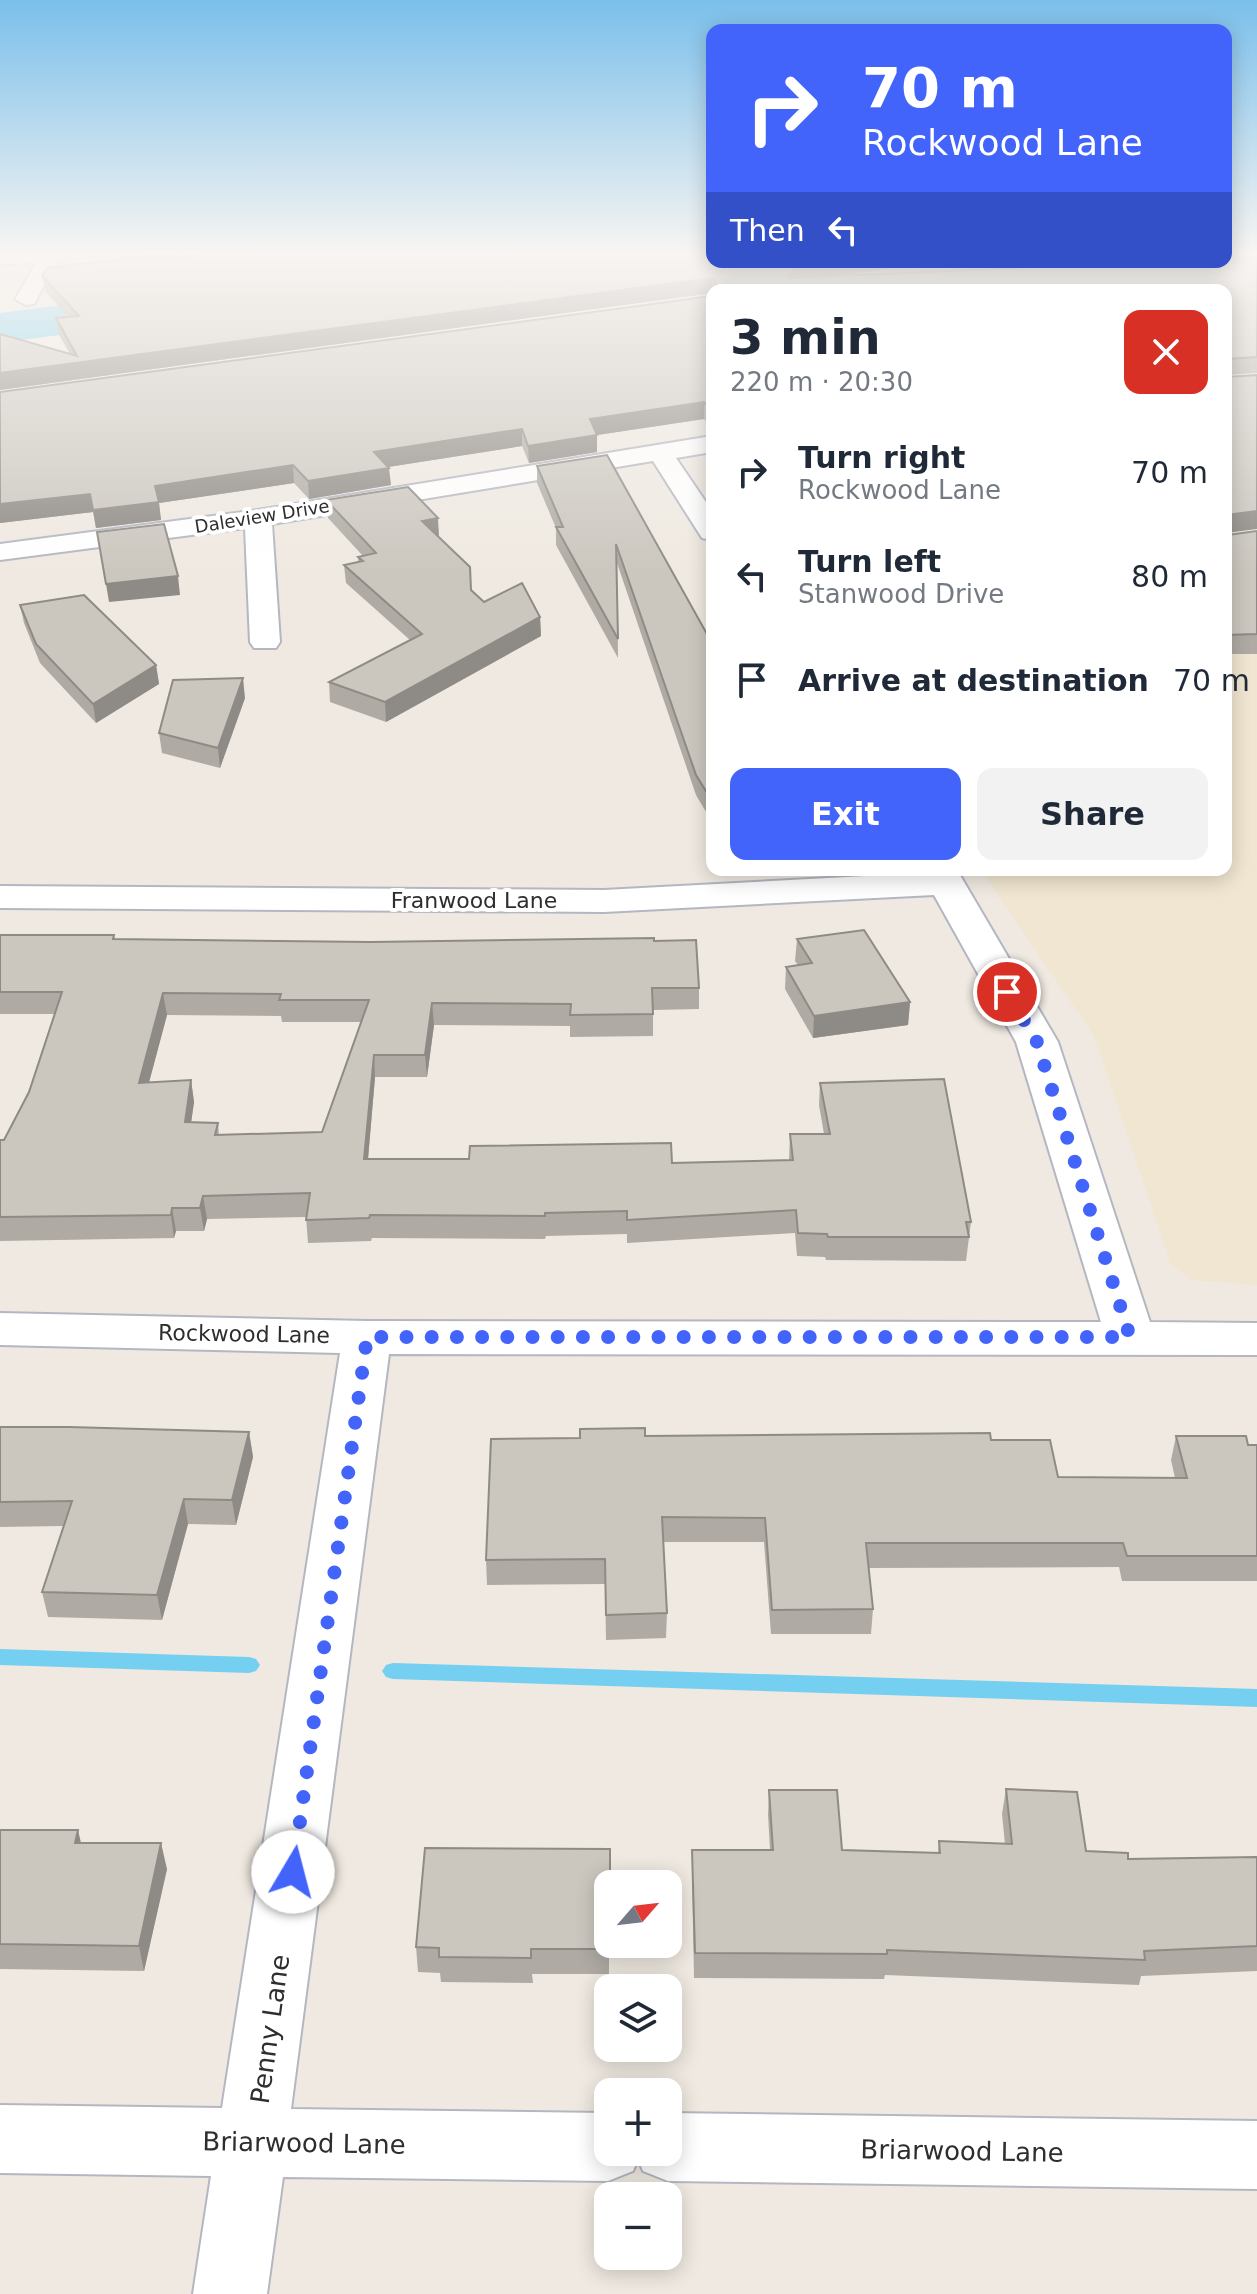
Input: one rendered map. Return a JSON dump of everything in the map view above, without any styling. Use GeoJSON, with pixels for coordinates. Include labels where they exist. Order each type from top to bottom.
{"type":"FeatureCollection","features":[{"type":"Feature","properties":{"kind":"street","name":"Daleview Drive"},"geometry":{"type":"LineString","coordinates":[[0,552],[258,518],[706,445]]}},
{"type":"Feature","properties":{"kind":"street"},"geometry":{"type":"LineString","coordinates":[[660,453],[706,523]]}},
{"type":"Feature","properties":{"kind":"street"},"geometry":{"type":"LineString","coordinates":[[258,518],[265,642]]}},
{"type":"Feature","properties":{"kind":"street"},"geometry":{"type":"LineString","coordinates":[[943,876],[1037,1042],[1130,1337]]}},
{"type":"Feature","properties":{"kind":"street","name":"Franwood Lane"},"geometry":{"type":"LineString","coordinates":[[0,897],[604,901],[943,876]]}},
{"type":"Feature","properties":{"kind":"street","name":"Rockwood Lane"},"geometry":{"type":"LineString","coordinates":[[0,1329],[367,1337],[1257,1339]]}},
{"type":"Feature","properties":{"kind":"street","name":"Penny Lane"},"geometry":{"type":"LineString","coordinates":[[230,2294],[367,1337]]}},
{"type":"Feature","properties":{"kind":"street","name":"Briarwood Lane"},"geometry":{"type":"LineString","coordinates":[[0,2139],[594,2147]]}},
{"type":"Feature","properties":{"kind":"street","name":"Briarwood Lane"},"geometry":{"type":"LineString","coordinates":[[682,2147],[1257,2155]]}},
{"type":"Feature","properties":{"kind":"shaded area"},"geometry":{"type":"Polygon","coordinates":[[[1257,554],[1257,1285],[1192,1280],[1171,1264],[1094,1036],[985,876],[1232,876],[1232,557],[1257,554]]]}},
{"type":"Feature","properties":{"kind":"building"},"geometry":{"type":"Polygon","coordinates":[[[0,359],[105,359],[0,373],[0,359]]]}},
{"type":"Feature","properties":{"kind":"building"},"geometry":{"type":"Polygon","coordinates":[[[244,359],[706,359],[706,404],[704,402],[590,419],[597,435],[528,446],[522,429],[374,452],[389,468],[308,481],[293,465],[155,486],[159,502],[93,510],[90,494],[0,504],[0,392],[244,359]]]}},
{"type":"Feature","properties":{"kind":"building"},"geometry":{"type":"Polygon","coordinates":[[[1257,375],[1257,511],[1232,514],[1232,377],[1257,375]]]}},
{"type":"Feature","properties":{"kind":"building"},"geometry":{"type":"Polygon","coordinates":[[[607,455],[706,632],[706,791],[696,775],[616,544],[618,639],[556,527],[563,527],[537,466],[607,455]]]}},
{"type":"Feature","properties":{"kind":"building"},"geometry":{"type":"Polygon","coordinates":[[[408,487],[438,518],[422,521],[470,567],[471,590],[484,602],[522,583],[540,617],[385,702],[329,682],[422,634],[344,565],[363,561],[358,557],[376,553],[326,500],[408,487]]]}},
{"type":"Feature","properties":{"kind":"building"},"geometry":{"type":"Polygon","coordinates":[[[164,524],[178,576],[106,584],[97,532],[164,524]]]}},
{"type":"Feature","properties":{"kind":"building"},"geometry":{"type":"Polygon","coordinates":[[[1257,531],[1257,634],[1232,635],[1232,534],[1257,531]]]}},
{"type":"Feature","properties":{"kind":"building"},"geometry":{"type":"Polygon","coordinates":[[[84,595],[156,665],[93,704],[36,644],[20,605],[84,595]]]}},
{"type":"Feature","properties":{"kind":"building"},"geometry":{"type":"Polygon","coordinates":[[[243,678],[218,748],[159,733],[173,680],[243,678]]]}},
{"type":"Feature","properties":{"kind":"building"},"geometry":{"type":"Polygon","coordinates":[[[864,930],[910,1002],[814,1016],[786,967],[812,963],[797,939],[864,930]]]}},
{"type":"Feature","properties":{"kind":"building"},"geometry":{"type":"Polygon","coordinates":[[[0,935],[371,942],[696,940],[699,988],[652,988],[653,1014],[570,1015],[571,1004],[432,1003],[425,1055],[374,1055],[364,1159],[469,1159],[470,1146],[671,1143],[672,1163],[793,1160],[790,1134],[830,1134],[820,1083],[944,1079],[971,1222],[966,1222],[969,1237],[828,1237],[827,1234],[798,1233],[796,1210],[627,1220],[627,1211],[545,1213],[545,1216],[370,1215],[369,1218],[306,1220],[310,1193],[203,1196],[200,1208],[172,1208],[171,1215],[0,1217],[0,1140],[4,1140],[29,1092],[62,992],[0,992],[0,935]],[[163,993],[139,1083],[191,1080],[185,1122],[218,1123],[215,1135],[322,1132],[369,1000],[279,1000],[281,994],[163,993]]]}},
{"type":"Feature","properties":{"kind":"building"},"geometry":{"type":"Polygon","coordinates":[[[0,1427],[249,1432],[232,1500],[184,1499],[157,1595],[42,1592],[72,1501],[0,1502],[0,1427]]]}},
{"type":"Feature","properties":{"kind":"building"},"geometry":{"type":"Polygon","coordinates":[[[645,1428],[645,1436],[990,1433],[991,1440],[1050,1440],[1058,1477],[1187,1478],[1176,1436],[1246,1436],[1248,1445],[1257,1445],[1257,1556],[1127,1556],[1123,1543],[866,1543],[873,1609],[772,1610],[765,1518],[662,1517],[667,1613],[606,1615],[605,1559],[486,1560],[491,1439],[580,1438],[580,1429],[645,1428]]]}},
{"type":"Feature","properties":{"kind":"building"},"geometry":{"type":"Polygon","coordinates":[[[1006,1789],[1077,1792],[1086,1851],[1128,1853],[1128,1859],[1257,1857],[1257,1946],[1144,1951],[1145,1960],[887,1950],[887,1954],[695,1953],[692,1850],[773,1850],[769,1790],[837,1790],[842,1850],[940,1853],[939,1841],[1012,1844],[1006,1789]]]}},
{"type":"Feature","properties":{"kind":"building"},"geometry":{"type":"Polygon","coordinates":[[[0,1830],[78,1830],[75,1843],[161,1843],[139,1946],[0,1944],[0,1830]]]}},
{"type":"Feature","properties":{"kind":"building"},"geometry":{"type":"Polygon","coordinates":[[[425,1848],[610,1849],[610,1870],[594,1870],[594,1949],[531,1949],[531,1958],[439,1957],[439,1948],[416,1947],[425,1848]]]}},
{"type":"Feature","properties":{"kind":"waterway"},"geometry":{"type":"LineString","coordinates":[[0,1657],[249,1665]]}},
{"type":"Feature","properties":{"kind":"waterway"},"geometry":{"type":"LineString","coordinates":[[393,1671],[1257,1698]]}},
{"type":"Feature","properties":{"kind":"route"},"geometry":{"type":"LineString","coordinates":[[293,1872],[367,1337],[1130,1337],[1037,1042],[1007,992]]}}]}
